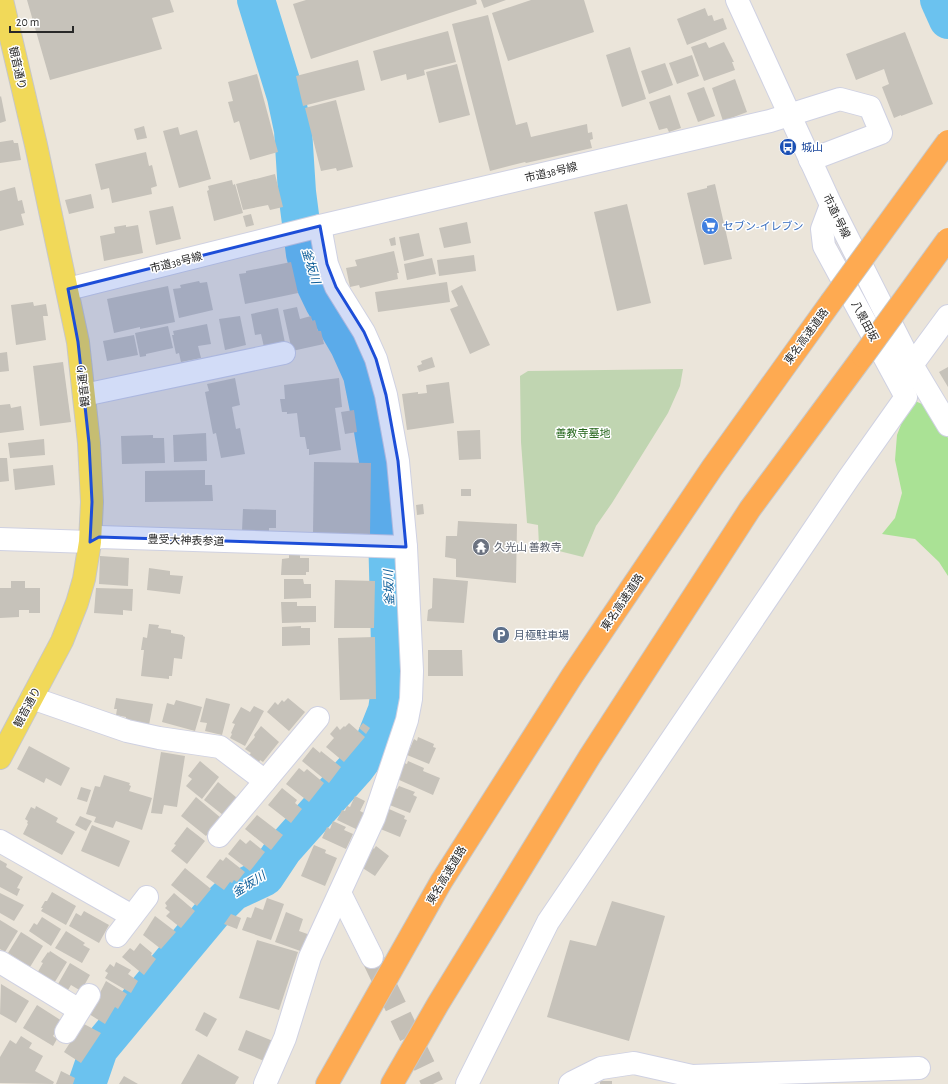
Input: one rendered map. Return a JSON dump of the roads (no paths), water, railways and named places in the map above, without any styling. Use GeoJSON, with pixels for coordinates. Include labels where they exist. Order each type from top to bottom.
{"type":"FeatureCollection","features":[{"type":"Feature","properties":{"kind":"highway","name":"東名高速道路"},"geometry":{"type":"LineString","coordinates":[[327,1084],[440,882],[572,676],[712,468],[948,140]]}},
{"type":"Feature","properties":{"kind":"highway"},"geometry":{"type":"LineString","coordinates":[[392,1084],[438,1004],[598,742],[750,509],[948,239]]}},
{"type":"Feature","properties":{"kind":"main road","name":"観音通り"},"geometry":{"type":"LineString","coordinates":[[0,758],[70,623],[84,579],[90,542],[92,502],[89,443],[78,342],[68,289],[2,0]]}},
{"type":"Feature","properties":{"kind":"street","name":"市道1号線"},"geometry":{"type":"LineString","coordinates":[[737,0],[831,206],[912,365],[948,425]]}},
{"type":"Feature","properties":{"kind":"street","name":"市道38号線"},"geometry":{"type":"LineString","coordinates":[[68,289],[285,234],[789,115],[840,99],[870,108],[880,133],[810,160]]}},
{"type":"Feature","properties":{"kind":"street","name":"八景田坂"},"geometry":{"type":"LineString","coordinates":[[467,1084],[548,922],[906,397],[824,246],[822,229],[831,206]]}},
{"type":"Feature","properties":{"kind":"street"},"geometry":{"type":"LineString","coordinates":[[265,1084],[285,1038],[310,957],[374,818],[407,720],[411,699],[412,671],[398,461],[386,395],[376,359],[364,332],[336,287],[327,264],[316,227]]}},
{"type":"Feature","properties":{"kind":"street"},"geometry":{"type":"LineString","coordinates":[[912,365],[948,316]]}},
{"type":"Feature","properties":{"kind":"street"},"geometry":{"type":"LineString","coordinates":[[84,395],[284,353]]}},
{"type":"Feature","properties":{"kind":"street","name":"豊受大神表参道"},"geometry":{"type":"LineString","coordinates":[[0,540],[90,542],[99,537],[403,547]]}},
{"type":"Feature","properties":{"kind":"street"},"geometry":{"type":"LineString","coordinates":[[32,698],[127,731],[159,738],[220,747],[265,781]]}},
{"type":"Feature","properties":{"kind":"street"},"geometry":{"type":"LineString","coordinates":[[219,836],[318,718]]}},
{"type":"Feature","properties":{"kind":"street"},"geometry":{"type":"LineString","coordinates":[[0,842],[132,916]]}},
{"type":"Feature","properties":{"kind":"street"},"geometry":{"type":"LineString","coordinates":[[340,893],[372,958]]}},
{"type":"Feature","properties":{"kind":"street"},"geometry":{"type":"LineString","coordinates":[[117,936],[147,897]]}},
{"type":"Feature","properties":{"kind":"street"},"geometry":{"type":"LineString","coordinates":[[0,962],[84,1002],[66,1032]]}},
{"type":"Feature","properties":{"kind":"street"},"geometry":{"type":"LineString","coordinates":[[570,1084],[601,1068],[634,1062],[692,1076],[919,1068]]}},
{"type":"Feature","properties":{"kind":"waterway","name":"釜坂川"},"geometry":{"type":"LineString","coordinates":[[87,1084],[99,1049],[214,911],[233,892],[265,877],[283,850],[355,769],[373,745],[387,710],[391,683],[387,532],[380,473],[372,425],[362,375],[349,346],[324,303],[311,276],[305,254],[297,192],[293,130],[286,97],[256,0]]}},
{"type":"Feature","properties":{"kind":"waterway"},"geometry":{"type":"LineString","coordinates":[[939,0],[948,20]]}},
{"type":"Feature","properties":{"kind":"tunnel"},"geometry":{"type":"LineString","coordinates":[[372,957],[433,1084]]}},
{"type":"Feature","properties":{"kind":"place","name":"城山"},"geometry":{"type":"Point","coordinates":[788,147]}},
{"type":"Feature","properties":{"kind":"place","name":"セブン-イレブン"},"geometry":{"type":"Point","coordinates":[710,226]}},
{"type":"Feature","properties":{"kind":"place","name":"久光山 善教寺"},"geometry":{"type":"Point","coordinates":[481,547]}},
{"type":"Feature","properties":{"kind":"place","name":"月極駐車場"},"geometry":{"type":"Point","coordinates":[501,635]}},
{"type":"Feature","properties":{"kind":"park label","name":"善教寺墓地"},"geometry":{"type":"Point","coordinates":[583,433]}}]}
